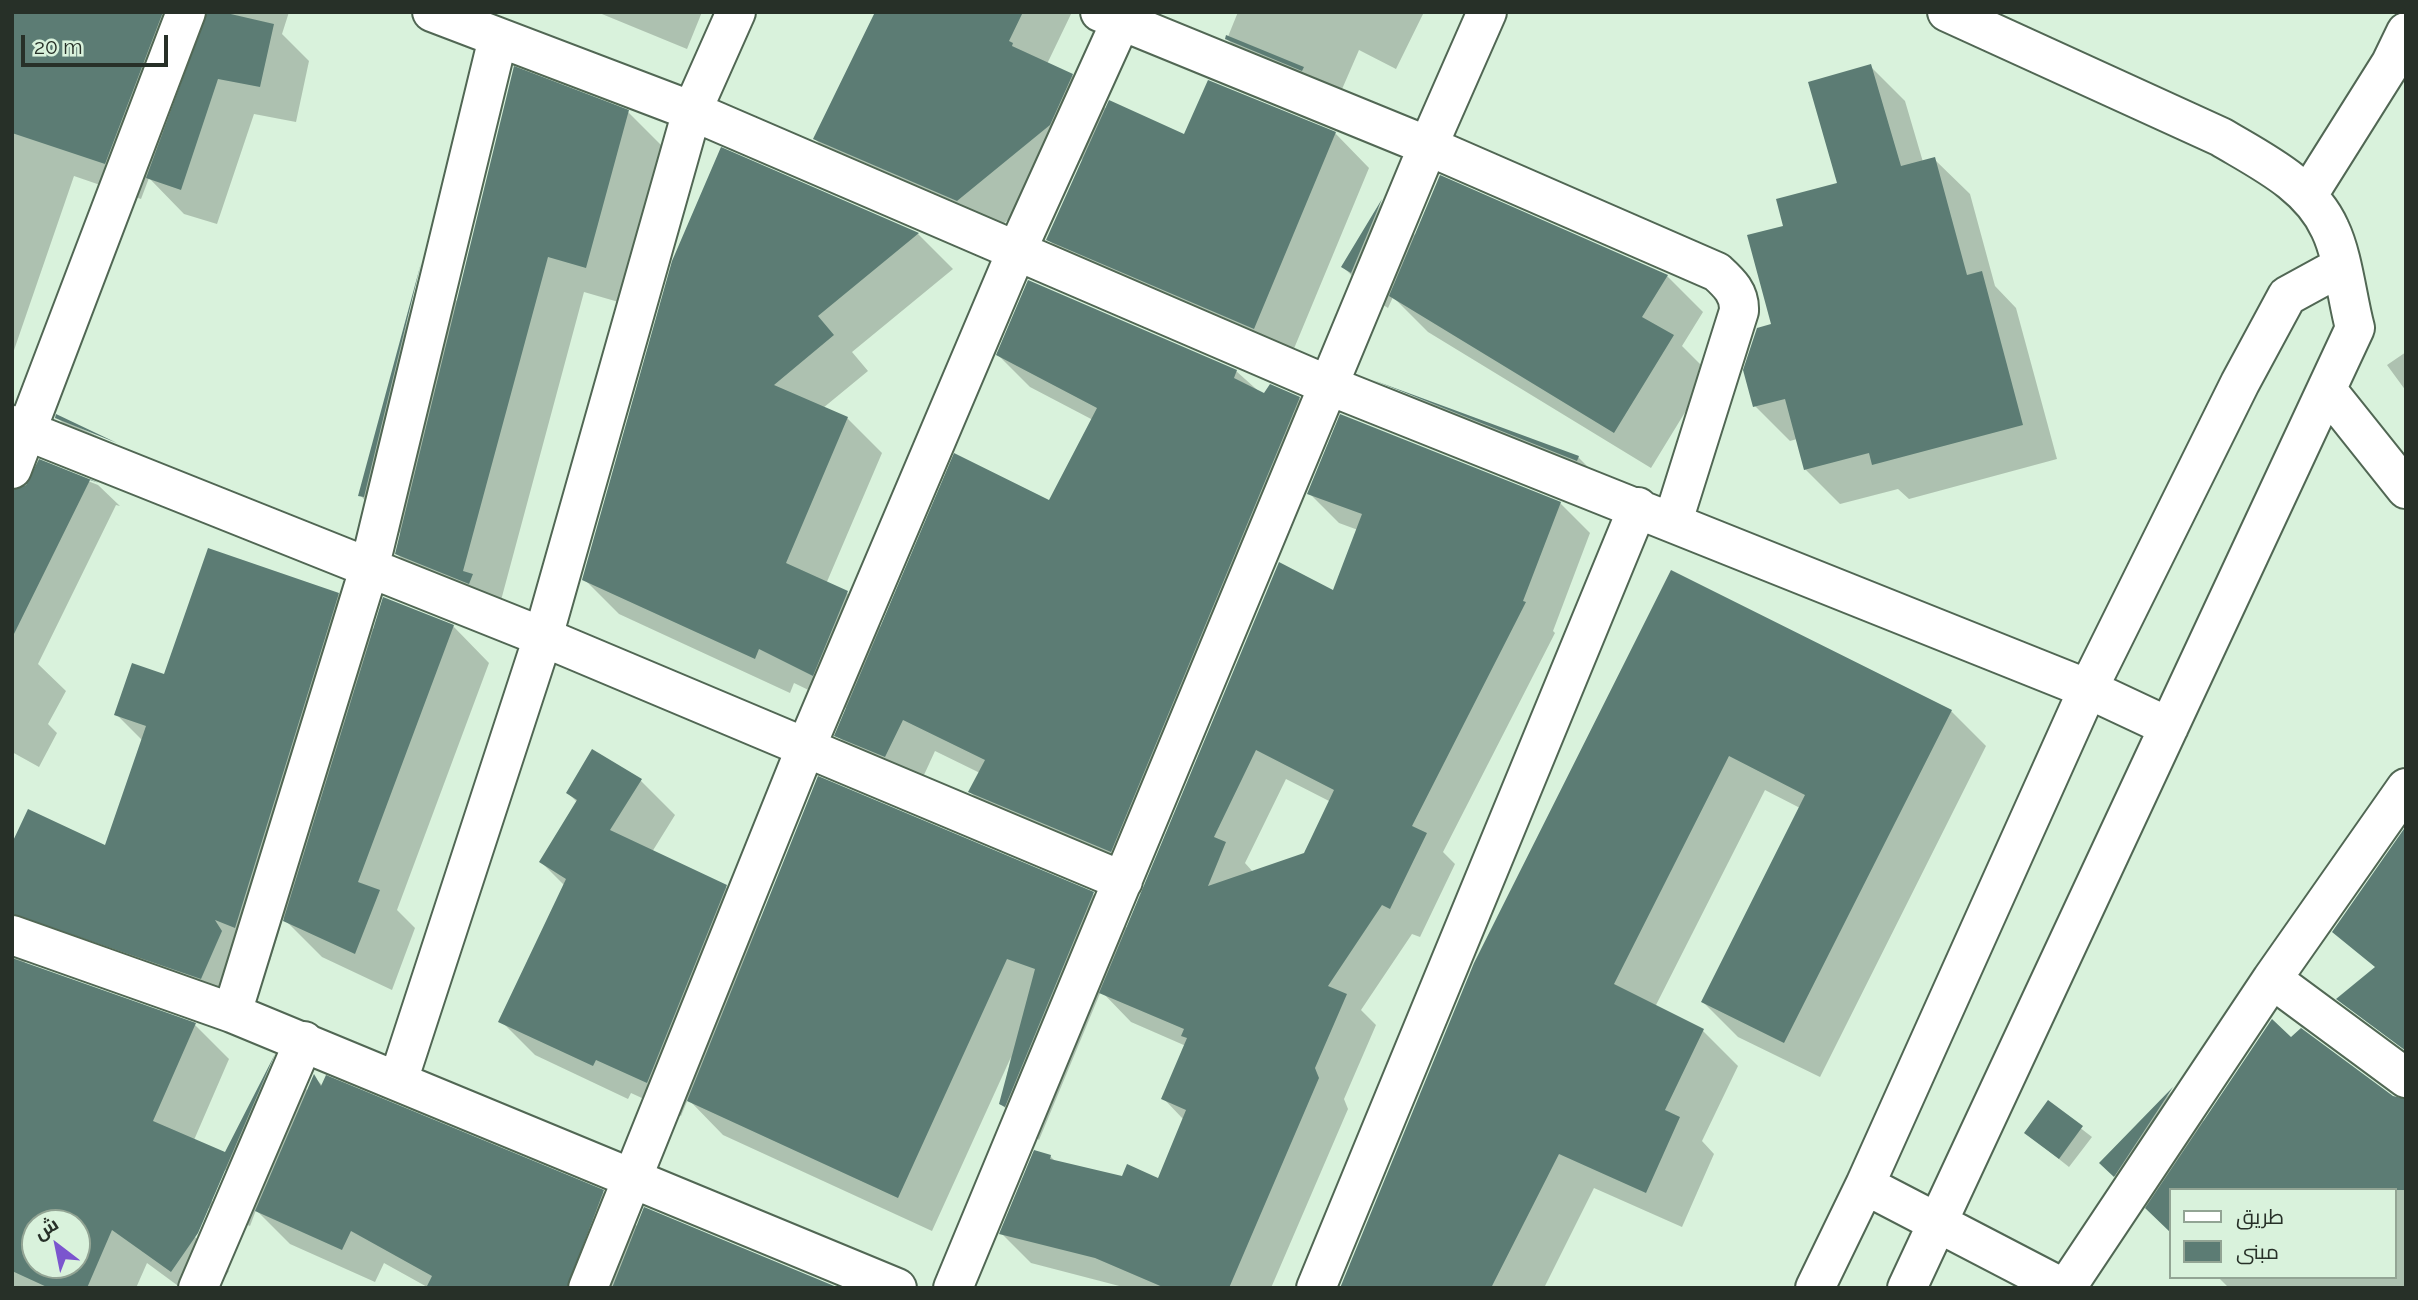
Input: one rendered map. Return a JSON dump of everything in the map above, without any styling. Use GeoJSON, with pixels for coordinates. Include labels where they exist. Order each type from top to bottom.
{"type":"FeatureCollection","features":[{"type":"Feature","properties":{"kind":"street"},"geometry":{"type":"LineString","coordinates":[[12,469],[19,428],[186,12]]}},
{"type":"Feature","properties":{"kind":"street"},"geometry":{"type":"LineString","coordinates":[[432,12],[692,111],[1330,386],[2088,689],[2169,727]]}},
{"type":"Feature","properties":{"kind":"street"},"geometry":{"type":"LineString","coordinates":[[398,1081],[543,637],[692,111],[736,12]]}},
{"type":"Feature","properties":{"kind":"street"},"geometry":{"type":"LineString","coordinates":[[953,1288],[1428,146],[1487,12]]}},
{"type":"Feature","properties":{"kind":"street"},"geometry":{"type":"LineString","coordinates":[[1907,1288],[2355,328],[2330,229],[2308,195],[2262,161],[2221,137],[1947,12]]}},
{"type":"Feature","properties":{"kind":"street"},"geometry":{"type":"LineString","coordinates":[[588,1288],[806,747],[1115,15],[1428,146],[1717,272],[1734,290],[1740,302],[1737,321],[1673,521]]}},
{"type":"Feature","properties":{"kind":"street"},"geometry":{"type":"LineString","coordinates":[[2308,195],[2391,63],[2406,32]]}},
{"type":"Feature","properties":{"kind":"street"},"geometry":{"type":"LineString","coordinates":[[232,1013],[369,569],[498,38]]}},
{"type":"Feature","properties":{"kind":"street"},"geometry":{"type":"LineString","coordinates":[[1815,1288],[1865,1185],[2088,689],[2205,451],[2287,296],[2340,267]]}},
{"type":"Feature","properties":{"kind":"street"},"geometry":{"type":"LineString","coordinates":[[2327,390],[2406,489]]}},
{"type":"Feature","properties":{"kind":"street"},"geometry":{"type":"LineString","coordinates":[[19,428],[543,637],[1123,881]]}},
{"type":"Feature","properties":{"kind":"street"},"geometry":{"type":"LineString","coordinates":[[1316,1288],[1638,507]]}},
{"type":"Feature","properties":{"kind":"street"},"geometry":{"type":"LineString","coordinates":[[1865,1185],[2064,1288],[2272,979],[2406,788]]}},
{"type":"Feature","properties":{"kind":"street"},"geometry":{"type":"LineString","coordinates":[[12,935],[304,1041],[897,1288]]}},
{"type":"Feature","properties":{"kind":"street"},"geometry":{"type":"LineString","coordinates":[[2272,979],[2406,1078]]}},
{"type":"Feature","properties":{"kind":"street"},"geometry":{"type":"LineString","coordinates":[[198,1288],[304,1041]]}},
{"type":"Feature","properties":{"kind":"building"},"geometry":{"type":"Polygon","coordinates":[[[12,12],[163,12],[105,164],[12,133],[12,12]]]}},
{"type":"Feature","properties":{"kind":"building"},"geometry":{"type":"Polygon","coordinates":[[[207,12],[222,12],[274,24],[260,87],[218,79],[181,190],[146,178],[207,12]]]}},
{"type":"Feature","properties":{"kind":"building"},"geometry":{"type":"Polygon","coordinates":[[[875,12],[1023,12],[1009,41],[1013,43],[1012,46],[1073,74],[1050,125],[957,201],[813,139],[875,12]]]}},
{"type":"Feature","properties":{"kind":"building"},"geometry":{"type":"Polygon","coordinates":[[[1226,35],[1304,67],[1302,71],[1225,39],[1226,35]]]}},
{"type":"Feature","properties":{"kind":"building"},"geometry":{"type":"Polygon","coordinates":[[[1871,64],[1901,166],[1935,157],[1967,275],[1982,271],[2023,425],[1872,465],[1869,453],[1804,470],[1785,399],[1753,407],[1743,370],[1757,328],[1771,324],[1747,235],[1783,226],[1776,199],[1837,183],[1808,82],[1871,64]]]}},
{"type":"Feature","properties":{"kind":"building"},"geometry":{"type":"Polygon","coordinates":[[[514,66],[629,110],[586,268],[548,257],[463,571],[473,574],[469,584],[395,554],[514,66]]]}},
{"type":"Feature","properties":{"kind":"building"},"geometry":{"type":"Polygon","coordinates":[[[1208,80],[1336,132],[1254,329],[1046,240],[1109,100],[1184,134],[1208,80]]]}},
{"type":"Feature","properties":{"kind":"building"},"geometry":{"type":"Polygon","coordinates":[[[721,147],[919,233],[818,316],[834,335],[774,385],[848,417],[786,563],[848,591],[813,676],[759,649],[755,659],[582,580],[672,261],[721,147]]]}},
{"type":"Feature","properties":{"kind":"building"},"geometry":{"type":"Polygon","coordinates":[[[1440,175],[1668,275],[1642,317],[1674,335],[1614,433],[1389,296],[1440,175]]]}},
{"type":"Feature","properties":{"kind":"building"},"geometry":{"type":"Polygon","coordinates":[[[1382,199],[1351,273],[1341,267],[1382,199]]]}},
{"type":"Feature","properties":{"kind":"building"},"geometry":{"type":"Polygon","coordinates":[[[421,263],[364,497],[358,496],[421,263]]]}},
{"type":"Feature","properties":{"kind":"building"},"geometry":{"type":"Polygon","coordinates":[[[1028,280],[1237,370],[1234,378],[1264,393],[1270,384],[1300,397],[1111,852],[968,792],[985,760],[903,720],[885,757],[834,736],[954,453],[1049,500],[1097,408],[996,355],[1028,280]]]}},
{"type":"Feature","properties":{"kind":"building"},"geometry":{"type":"Polygon","coordinates":[[[1373,380],[1579,456],[1577,461],[1373,380]]]}},
{"type":"Feature","properties":{"kind":"building"},"geometry":{"type":"Polygon","coordinates":[[[56,414],[117,443],[55,418],[56,414]]]}},
{"type":"Feature","properties":{"kind":"building"},"geometry":{"type":"Polygon","coordinates":[[[1340,414],[1561,502],[1523,601],[1526,602],[1412,826],[1427,833],[1390,909],[1382,905],[1328,986],[1347,994],[1315,1068],[1319,1078],[1229,1288],[1165,1288],[1095,1258],[999,1234],[1034,1150],[1051,1155],[1050,1159],[1122,1176],[1127,1164],[1158,1178],[1186,1110],[1161,1099],[1187,1038],[1181,1036],[1184,1029],[1099,993],[1279,562],[1333,590],[1362,514],[1307,494],[1340,414]],[[1256,750],[1214,837],[1226,842],[1208,886],[1304,853],[1334,790],[1256,750]]]}},
{"type":"Feature","properties":{"kind":"building"},"geometry":{"type":"Polygon","coordinates":[[[39,459],[99,483],[90,480],[12,638],[12,490],[26,485],[39,459]]]}},
{"type":"Feature","properties":{"kind":"building"},"geometry":{"type":"Polygon","coordinates":[[[208,548],[339,593],[235,928],[215,920],[222,931],[201,979],[12,914],[12,843],[28,809],[105,845],[146,726],[114,715],[132,663],[164,674],[208,548]]]}},
{"type":"Feature","properties":{"kind":"building"},"geometry":{"type":"Polygon","coordinates":[[[1671,570],[1952,710],[1784,1043],[1701,1002],[1805,795],[1729,756],[1614,984],[1704,1029],[1665,1110],[1680,1117],[1646,1193],[1559,1154],[1491,1288],[1340,1288],[1474,963],[1671,570]]]}},
{"type":"Feature","properties":{"kind":"building"},"geometry":{"type":"Polygon","coordinates":[[[383,597],[454,625],[358,882],[380,890],[355,954],[283,921],[383,597]]]}},
{"type":"Feature","properties":{"kind":"building"},"geometry":{"type":"Polygon","coordinates":[[[592,749],[642,779],[610,830],[727,885],[647,1083],[596,1060],[593,1066],[498,1022],[566,879],[539,862],[577,800],[566,793],[592,749]]]}},
{"type":"Feature","properties":{"kind":"building"},"geometry":{"type":"Polygon","coordinates":[[[818,776],[1094,892],[1005,1107],[999,1104],[1035,969],[1007,959],[898,1198],[687,1101],[818,776]]]}},
{"type":"Feature","properties":{"kind":"building"},"geometry":{"type":"Polygon","coordinates":[[[2406,826],[2406,1051],[2336,999],[2375,967],[2332,932],[2406,826]]]}},
{"type":"Feature","properties":{"kind":"building"},"geometry":{"type":"Polygon","coordinates":[[[12,958],[196,1023],[153,1121],[225,1152],[275,1054],[198,1233],[171,1272],[112,1230],[91,1279],[91,1209],[21,1209],[21,1275],[12,1271],[12,958]]]}},
{"type":"Feature","properties":{"kind":"building"},"geometry":{"type":"Polygon","coordinates":[[[2272,1019],[2291,1037],[2301,1028],[2393,1096],[2406,1099],[2406,1190],[2170,1188],[2170,1232],[2145,1208],[2272,1019]]]}},
{"type":"Feature","properties":{"kind":"building"},"geometry":{"type":"Polygon","coordinates":[[[314,1074],[321,1086],[326,1075],[604,1190],[567,1288],[426,1288],[432,1276],[351,1231],[342,1250],[255,1211],[314,1074]]]}},
{"type":"Feature","properties":{"kind":"building"},"geometry":{"type":"Polygon","coordinates":[[[2173,1087],[2114,1177],[2099,1163],[2173,1087]]]}},
{"type":"Feature","properties":{"kind":"building"},"geometry":{"type":"Polygon","coordinates":[[[2048,1100],[2083,1126],[2059,1159],[2024,1133],[2048,1100]]]}},
{"type":"Feature","properties":{"kind":"building"},"geometry":{"type":"Polygon","coordinates":[[[644,1207],[839,1288],[612,1288],[644,1207]]]}},
{"type":"Feature","properties":{"kind":"building"},"geometry":{"type":"Polygon","coordinates":[[[29,1279],[91,1279],[87,1288],[49,1288],[29,1279]]]}}]}
